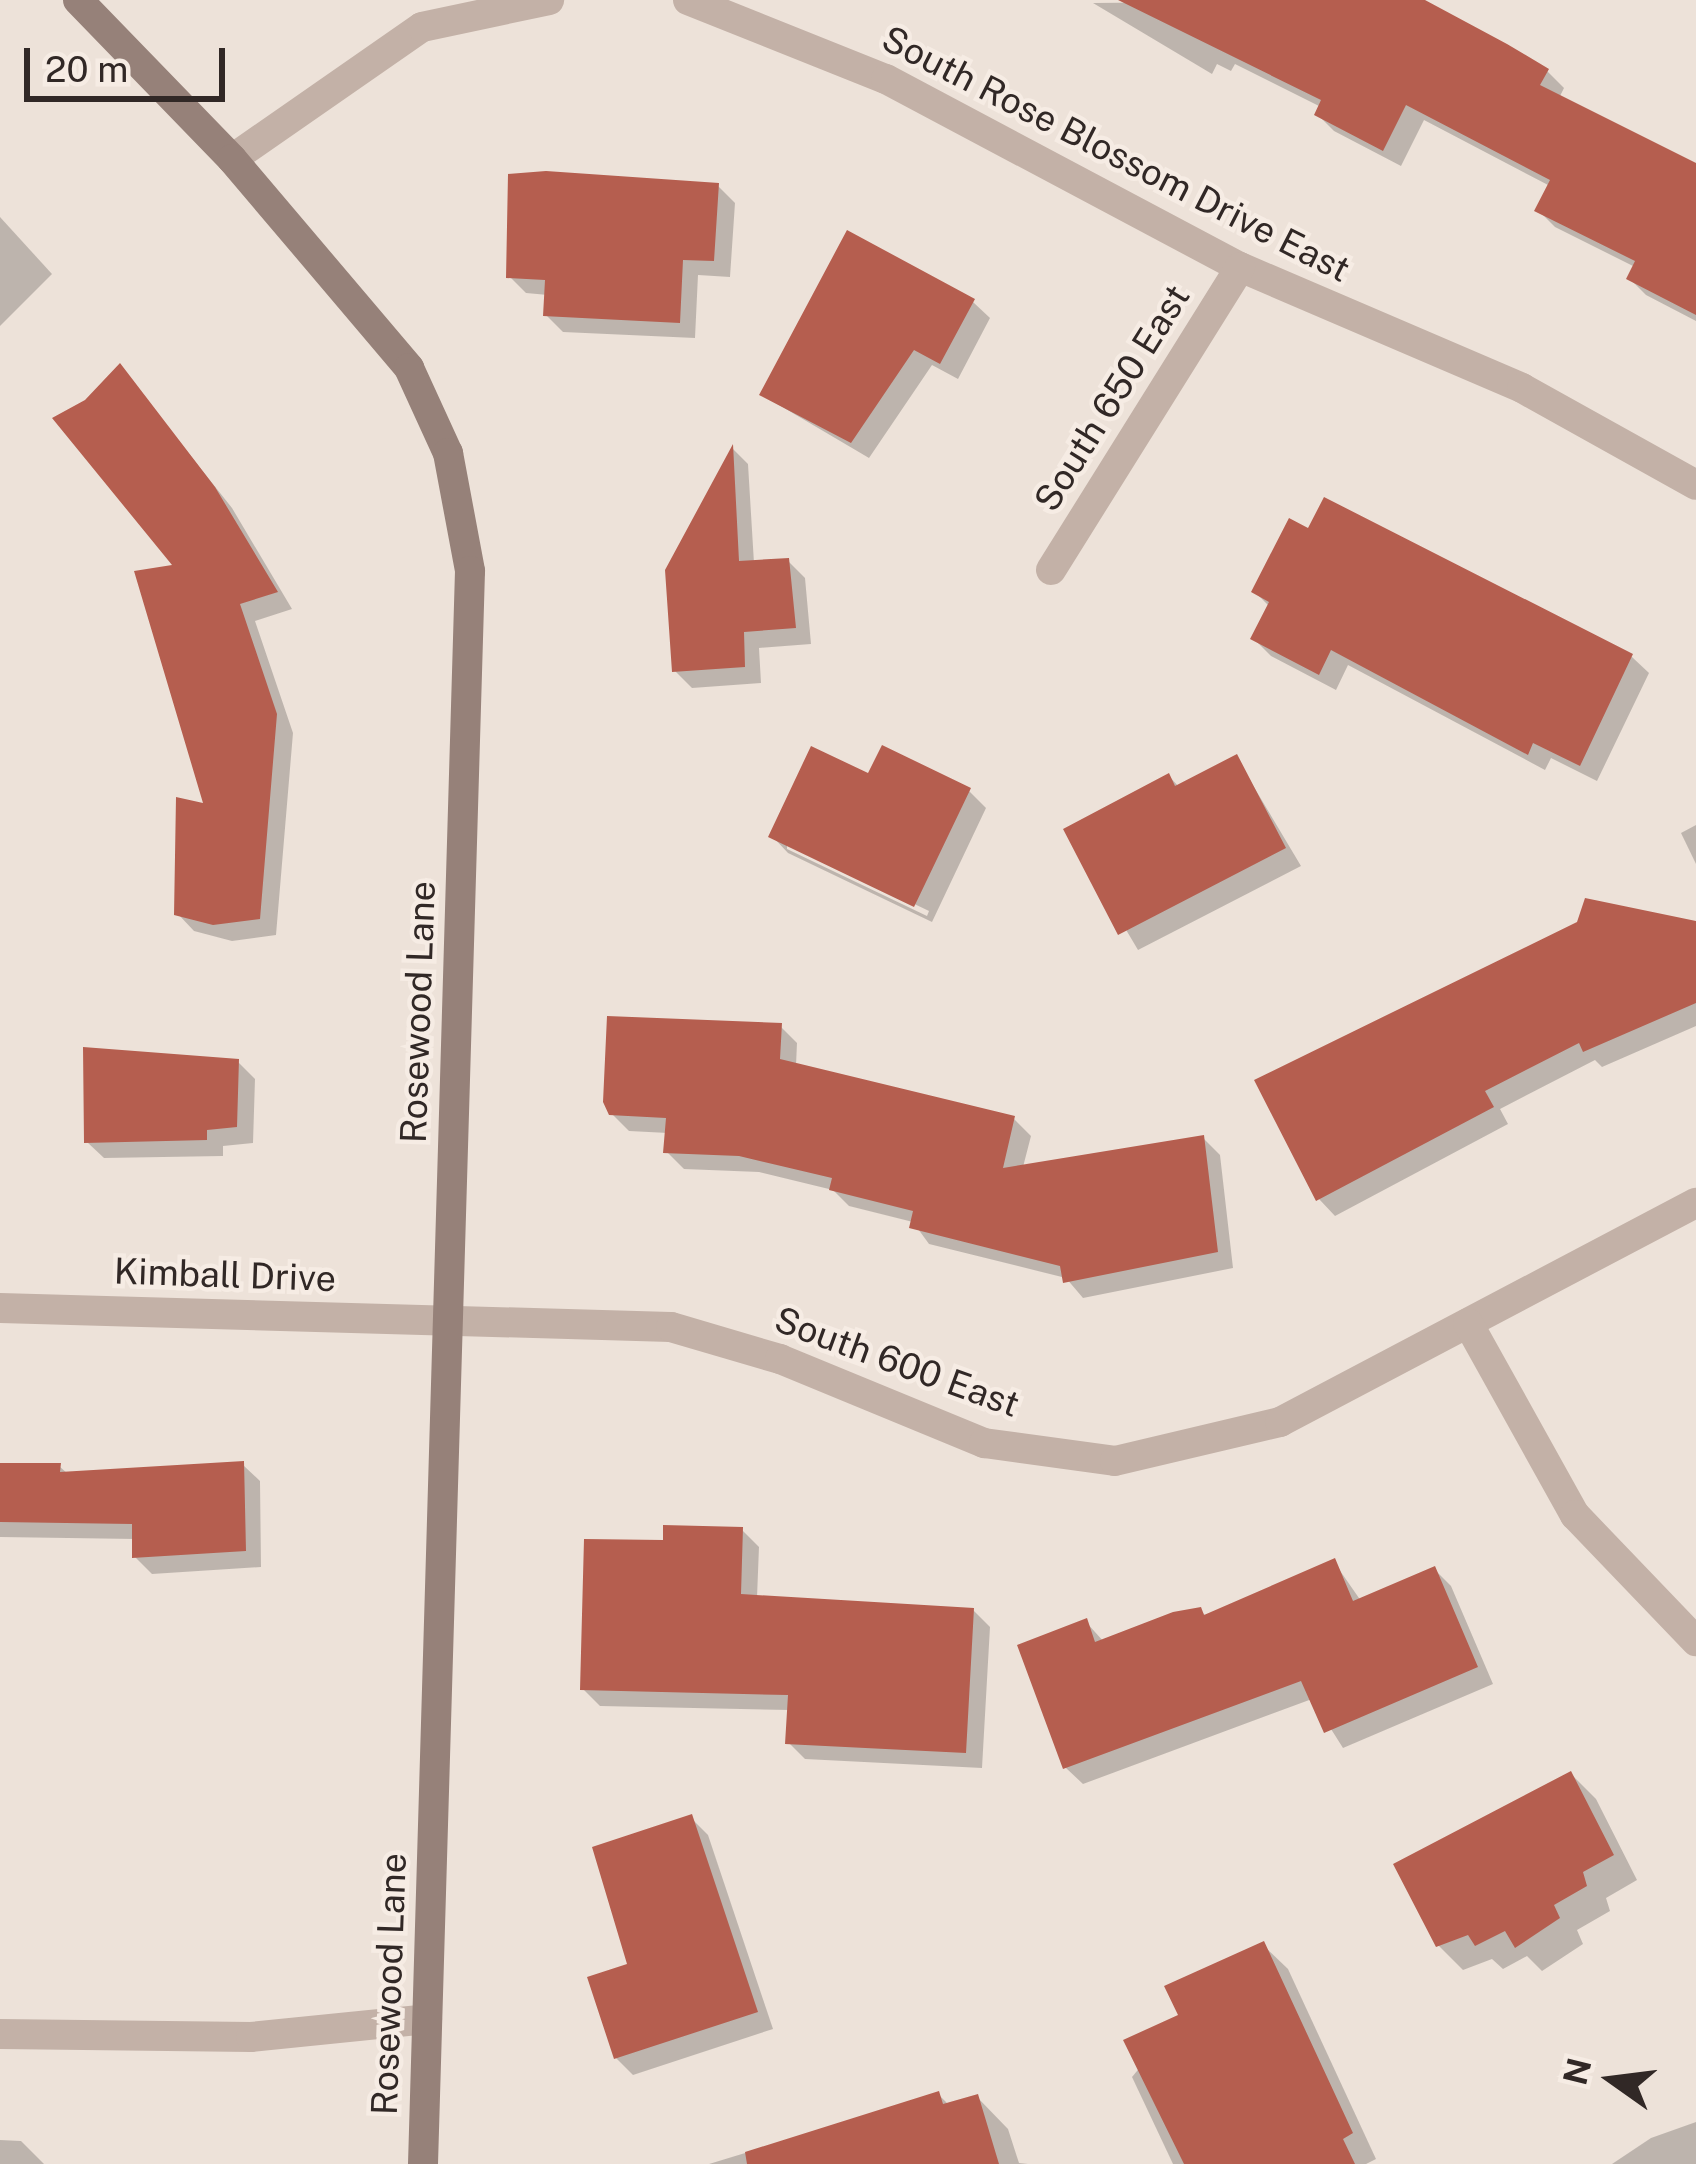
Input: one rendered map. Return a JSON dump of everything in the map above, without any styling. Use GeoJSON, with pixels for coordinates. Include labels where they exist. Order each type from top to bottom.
{"type":"FeatureCollection","features":[{"type":"Feature","properties":{"kind":"street","name":"Rosewood Lane"},"geometry":{"type":"LineString","coordinates":[[78,0],[232,159],[409,368],[448,453],[467,552],[423,2164]]}},
{"type":"Feature","properties":{"kind":"street"},"geometry":{"type":"LineString","coordinates":[[232,159],[422,27],[549,0]]}},
{"type":"Feature","properties":{"kind":"street","name":"South Rose Blossom Drive East"},"geometry":{"type":"LineString","coordinates":[[688,0],[886,79],[1240,267],[1522,388],[1696,485]]}},
{"type":"Feature","properties":{"kind":"street","name":"South 650 East"},"geometry":{"type":"LineString","coordinates":[[1051,570],[1240,267]]}},
{"type":"Feature","properties":{"kind":"street","name":"South 600 East"},"geometry":{"type":"LineString","coordinates":[[448,1320],[671,1327],[780,1358],[984,1443],[1115,1461],[1280,1422],[1696,1203]]}},
{"type":"Feature","properties":{"kind":"street","name":"Kimball Drive"},"geometry":{"type":"LineString","coordinates":[[0,1308],[448,1320]]}},
{"type":"Feature","properties":{"kind":"street"},"geometry":{"type":"LineString","coordinates":[[1468,1323],[1575,1515],[1696,1641]]}},
{"type":"Feature","properties":{"kind":"street"},"geometry":{"type":"LineString","coordinates":[[0,2034],[251,2037],[427,2019]]}},
{"type":"Feature","properties":{"kind":"building"},"geometry":{"type":"Polygon","coordinates":[[[1118,0],[1425,0],[1507,44],[1549,69],[1540,85],[1696,163],[1696,315],[1626,279],[1635,261],[1534,211],[1550,180],[1406,105],[1383,151],[1314,115],[1321,100],[1118,0]]]}},
{"type":"Feature","properties":{"kind":"building"},"geometry":{"type":"Polygon","coordinates":[[[546,171],[719,183],[714,261],[683,260],[680,323],[543,316],[545,280],[506,278],[508,174],[546,171]]]}},
{"type":"Feature","properties":{"kind":"building"},"geometry":{"type":"Polygon","coordinates":[[[847,230],[975,299],[940,364],[914,350],[851,443],[759,395],[847,230]]]}},
{"type":"Feature","properties":{"kind":"building"},"geometry":{"type":"Polygon","coordinates":[[[120,363],[215,487],[278,592],[240,604],[277,714],[260,919],[213,925],[174,915],[176,797],[203,803],[134,571],[172,565],[52,418],[85,400],[120,363]]]}},
{"type":"Feature","properties":{"kind":"building"},"geometry":{"type":"Polygon","coordinates":[[[733,444],[739,561],[789,558],[796,628],[744,632],[745,667],[672,672],[665,570],[733,444]]]}},
{"type":"Feature","properties":{"kind":"building"},"geometry":{"type":"Polygon","coordinates":[[[1324,497],[1633,654],[1580,766],[1533,743],[1528,755],[1331,650],[1319,675],[1250,639],[1269,602],[1251,592],[1289,518],[1308,528],[1324,497]]]}},
{"type":"Feature","properties":{"kind":"building"},"geometry":{"type":"Polygon","coordinates":[[[882,745],[971,788],[914,907],[768,837],[811,746],[868,773],[882,745]]]}},
{"type":"Feature","properties":{"kind":"building"},"geometry":{"type":"Polygon","coordinates":[[[1237,754],[1286,848],[1118,935],[1063,829],[1169,773],[1175,786],[1237,754]]]}},
{"type":"Feature","properties":{"kind":"building"},"geometry":{"type":"Polygon","coordinates":[[[1585,898],[1696,921],[1696,1003],[1583,1052],[1579,1043],[1485,1091],[1494,1107],[1316,1201],[1254,1080],[1577,922],[1585,898]]]}},
{"type":"Feature","properties":{"kind":"building"},"geometry":{"type":"Polygon","coordinates":[[[607,1016],[782,1023],[780,1059],[1015,1116],[1003,1168],[1204,1135],[1218,1252],[1063,1283],[1060,1266],[909,1228],[913,1211],[829,1190],[832,1178],[739,1156],[663,1153],[666,1118],[609,1115],[603,1102],[607,1016]]]}},
{"type":"Feature","properties":{"kind":"building"},"geometry":{"type":"Polygon","coordinates":[[[83,1047],[239,1059],[237,1127],[207,1130],[207,1140],[84,1143],[83,1047]]]}},
{"type":"Feature","properties":{"kind":"building"},"geometry":{"type":"Polygon","coordinates":[[[244,1461],[246,1551],[132,1558],[132,1524],[0,1522],[0,1463],[61,1463],[60,1472],[244,1461]]]}},
{"type":"Feature","properties":{"kind":"building"},"geometry":{"type":"Polygon","coordinates":[[[663,1525],[743,1527],[741,1594],[974,1608],[966,1753],[785,1744],[788,1695],[580,1690],[584,1539],[663,1540],[663,1525]]]}},
{"type":"Feature","properties":{"kind":"building"},"geometry":{"type":"Polygon","coordinates":[[[1335,1558],[1353,1601],[1435,1566],[1478,1667],[1324,1733],[1301,1681],[1063,1769],[1017,1645],[1087,1618],[1095,1642],[1173,1612],[1201,1607],[1204,1615],[1335,1558]]]}},
{"type":"Feature","properties":{"kind":"building"},"geometry":{"type":"Polygon","coordinates":[[[1571,1771],[1614,1855],[1583,1872],[1587,1886],[1554,1905],[1560,1918],[1515,1948],[1505,1931],[1475,1946],[1468,1935],[1436,1947],[1393,1864],[1571,1771]]]}},
{"type":"Feature","properties":{"kind":"building"},"geometry":{"type":"Polygon","coordinates":[[[692,1814],[758,2012],[614,2059],[587,1977],[627,1964],[592,1847],[692,1814]]]}},
{"type":"Feature","properties":{"kind":"building"},"geometry":{"type":"Polygon","coordinates":[[[1264,1941],[1353,2133],[1343,2139],[1355,2164],[1184,2164],[1123,2040],[1178,2015],[1164,1986],[1264,1941]]]}},
{"type":"Feature","properties":{"kind":"building"},"geometry":{"type":"Polygon","coordinates":[[[939,2091],[943,2104],[978,2094],[999,2164],[747,2164],[745,2152],[939,2091]]]}}]}
